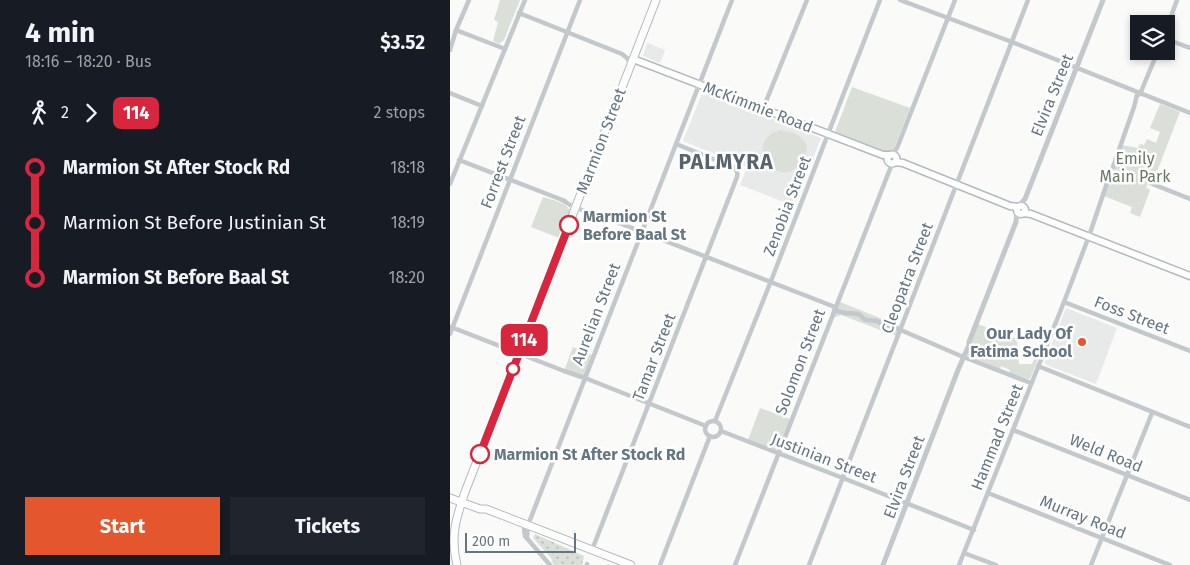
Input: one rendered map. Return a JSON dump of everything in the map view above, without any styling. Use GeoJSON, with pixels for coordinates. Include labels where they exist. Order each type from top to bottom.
{"type":"FeatureCollection","features":[{"type":"Feature","properties":{"kind":"main road","name":"Marmion Street"},"geometry":{"type":"LineString","coordinates":[[459,565],[456,540],[464,501],[658,0]]}},
{"type":"Feature","properties":{"kind":"main road","name":"McKimmie Road"},"geometry":{"type":"LineString","coordinates":[[634,59],[1021,210]]}},
{"type":"Feature","properties":{"kind":"main road"},"geometry":{"type":"LineString","coordinates":[[1021,210],[1190,276]]}},
{"type":"Feature","properties":{"kind":"main road"},"geometry":{"type":"LineString","coordinates":[[450,493],[480,509],[486,509],[631,565]]}},
{"type":"Feature","properties":{"kind":"main road"},"geometry":{"type":"LineString","coordinates":[[450,498],[464,501]]}},
{"type":"Feature","properties":{"kind":"street"},"geometry":{"type":"LineString","coordinates":[[450,50],[469,0]]}},
{"type":"Feature","properties":{"kind":"street"},"geometry":{"type":"LineString","coordinates":[[450,184],[525,0]]}},
{"type":"Feature","properties":{"kind":"street","name":"Forrest Street"},"geometry":{"type":"LineString","coordinates":[[450,334],[451,327],[580,0]]}},
{"type":"Feature","properties":{"kind":"street","name":"Aurelian Street"},"geometry":{"type":"LineString","coordinates":[[550,565],[527,538],[528,525],[732,0]]}},
{"type":"Feature","properties":{"kind":"street"},"geometry":{"type":"LineString","coordinates":[[764,109],[807,0]]}},
{"type":"Feature","properties":{"kind":"street","name":"Zenobia Street"},"geometry":{"type":"LineString","coordinates":[[715,421],[880,0]]}},
{"type":"Feature","properties":{"kind":"street"},"geometry":{"type":"LineString","coordinates":[[900,0],[1012,42],[1190,113]]}},
{"type":"Feature","properties":{"kind":"street","name":"Solomon Street"},"geometry":{"type":"LineString","coordinates":[[735,565],[891,160],[955,0]]}},
{"type":"Feature","properties":{"kind":"street","name":"Cleopatra Street"},"geometry":{"type":"LineString","coordinates":[[809,565],[1028,0]]}},
{"type":"Feature","properties":{"kind":"street","name":"Elvira Street"},"geometry":{"type":"LineString","coordinates":[[883,565],[958,366],[1103,0]]}},
{"type":"Feature","properties":{"kind":"street"},"geometry":{"type":"LineString","coordinates":[[1172,15],[1177,0]]}},
{"type":"Feature","properties":{"kind":"street","name":"McKimmie Road"},"geometry":{"type":"LineString","coordinates":[[519,14],[622,54],[629,55],[634,59]]}},
{"type":"Feature","properties":{"kind":"street"},"geometry":{"type":"LineString","coordinates":[[456,30],[505,49]]}},
{"type":"Feature","properties":{"kind":"street"},"geometry":{"type":"LineString","coordinates":[[1175,42],[1190,48]]}},
{"type":"Feature","properties":{"kind":"street","name":"McKimmie Road"},"geometry":{"type":"LineString","coordinates":[[622,54],[627,58],[634,59]]}},
{"type":"Feature","properties":{"kind":"street"},"geometry":{"type":"LineString","coordinates":[[1113,167],[1137,95],[1140,94],[1154,60]]}},
{"type":"Feature","properties":{"kind":"street"},"geometry":{"type":"LineString","coordinates":[[450,93],[482,106]]}},
{"type":"Feature","properties":{"kind":"street","name":"Tamar Street"},"geometry":{"type":"LineString","coordinates":[[592,550],[738,173],[733,167],[676,144]]}},
{"type":"Feature","properties":{"kind":"street"},"geometry":{"type":"LineString","coordinates":[[459,160],[771,282],[845,313],[857,313],[867,320],[877,321],[885,326],[900,330],[1031,383]]}},
{"type":"Feature","properties":{"kind":"street","name":"Hammad Street"},"geometry":{"type":"LineString","coordinates":[[959,565],[1064,302],[1109,177]]}},
{"type":"Feature","properties":{"kind":"street"},"geometry":{"type":"LineString","coordinates":[[1150,183],[1190,199]]}},
{"type":"Feature","properties":{"kind":"street","name":"Foss Street"},"geometry":{"type":"LineString","coordinates":[[1064,302],[1190,351]]}},
{"type":"Feature","properties":{"kind":"street"},"geometry":{"type":"LineString","coordinates":[[451,327],[706,426]]}},
{"type":"Feature","properties":{"kind":"street"},"geometry":{"type":"LineString","coordinates":[[1038,366],[1190,428]]}},
{"type":"Feature","properties":{"kind":"street"},"geometry":{"type":"LineString","coordinates":[[1091,565],[1152,412]]}},
{"type":"Feature","properties":{"kind":"street"},"geometry":{"type":"LineString","coordinates":[[715,421],[720,426],[721,431],[714,437],[710,436],[706,432],[706,426],[709,422],[715,421]]}},
{"type":"Feature","properties":{"kind":"street","name":"Weld Road"},"geometry":{"type":"LineString","coordinates":[[1013,430],[1190,500]]}},
{"type":"Feature","properties":{"kind":"street","name":"Justinian Street"},"geometry":{"type":"LineString","coordinates":[[721,431],[974,530]]}},
{"type":"Feature","properties":{"kind":"street"},"geometry":{"type":"LineString","coordinates":[[660,565],[710,436]]}},
{"type":"Feature","properties":{"kind":"street","name":"Murray Road"},"geometry":{"type":"LineString","coordinates":[[988,493],[1170,565]]}},
{"type":"Feature","properties":{"kind":"street"},"geometry":{"type":"LineString","coordinates":[[964,553],[996,565]]}},
{"type":"Feature","properties":{"kind":"shaded area"},"geometry":{"type":"Polygon","coordinates":[[[647,43],[665,50],[660,63],[643,56],[647,43]]]}},
{"type":"Feature","properties":{"kind":"shaded area"},"geometry":{"type":"Polygon","coordinates":[[[703,91],[821,138],[794,206],[740,185],[747,167],[683,141],[703,91]]]}},
{"type":"Feature","properties":{"kind":"shaded area","name":"Our Lady Of Fatima School"},"geometry":{"type":"Polygon","coordinates":[[[1066,308],[1117,328],[1096,384],[1044,364],[1066,308]]]}},
{"type":"Feature","properties":{"kind":"green space"},"geometry":{"type":"Polygon","coordinates":[[[500,0],[520,0],[504,40],[499,44],[493,41],[498,22],[494,20],[500,0]]]}},
{"type":"Feature","properties":{"kind":"green space"},"geometry":{"type":"Polygon","coordinates":[[[852,87],[910,108],[893,151],[887,153],[835,132],[852,87]]]}},
{"type":"Feature","properties":{"kind":"green space","name":"Emily Main Park"},"geometry":{"type":"Polygon","coordinates":[[[1160,104],[1180,112],[1153,182],[1149,181],[1146,187],[1150,190],[1140,217],[1130,213],[1132,207],[1104,196],[1122,145],[1138,148],[1140,144],[1144,145],[1147,139],[1156,143],[1160,132],[1150,128],[1160,104]]]}},
{"type":"Feature","properties":{"kind":"green space"},"geometry":{"type":"Polygon","coordinates":[[[780,130],[793,133],[803,139],[807,149],[802,162],[793,170],[783,172],[774,169],[767,162],[763,154],[763,145],[768,136],[780,130]]]}},
{"type":"Feature","properties":{"kind":"green space"},"geometry":{"type":"Polygon","coordinates":[[[543,197],[562,203],[570,210],[559,238],[531,227],[543,197]]]}},
{"type":"Feature","properties":{"kind":"green space"},"geometry":{"type":"Polygon","coordinates":[[[840,302],[900,326],[896,336],[841,315],[833,318],[840,302]]]}},
{"type":"Feature","properties":{"kind":"green space"},"geometry":{"type":"Polygon","coordinates":[[[978,324],[1017,339],[1019,364],[1032,364],[1037,352],[1040,354],[1030,379],[1009,373],[1010,370],[1001,366],[1000,369],[968,356],[967,354],[978,324]]]}},
{"type":"Feature","properties":{"kind":"green space"},"geometry":{"type":"Polygon","coordinates":[[[573,347],[594,356],[585,378],[564,371],[573,347]]]}},
{"type":"Feature","properties":{"kind":"green space"},"geometry":{"type":"Polygon","coordinates":[[[760,408],[790,419],[778,449],[774,450],[748,440],[760,408]]]}},
{"type":"Feature","properties":{"kind":"green space"},"geometry":{"type":"Polygon","coordinates":[[[535,534],[584,556],[582,565],[554,565],[551,558],[533,538],[535,534]]]}},
{"type":"Feature","properties":{"kind":"bus line","name":"114"},"geometry":{"type":"LineString","coordinates":[[480,454],[569,225]]}},
{"type":"Feature","properties":{"kind":"place","name":"Marmion St Before Baal St"},"geometry":{"type":"Point","coordinates":[569,225]}},
{"type":"Feature","properties":{"kind":"place","name":"Our Lady Of Fatima School"},"geometry":{"type":"Point","coordinates":[1082,342]}},
{"type":"Feature","properties":{"kind":"place","name":"Marmion St After Stock Rd"},"geometry":{"type":"Point","coordinates":[480,454]}},
{"type":"Feature","properties":{"kind":"district","name":"PALMYRA"},"geometry":{"type":"Point","coordinates":[726,162]}}]}
